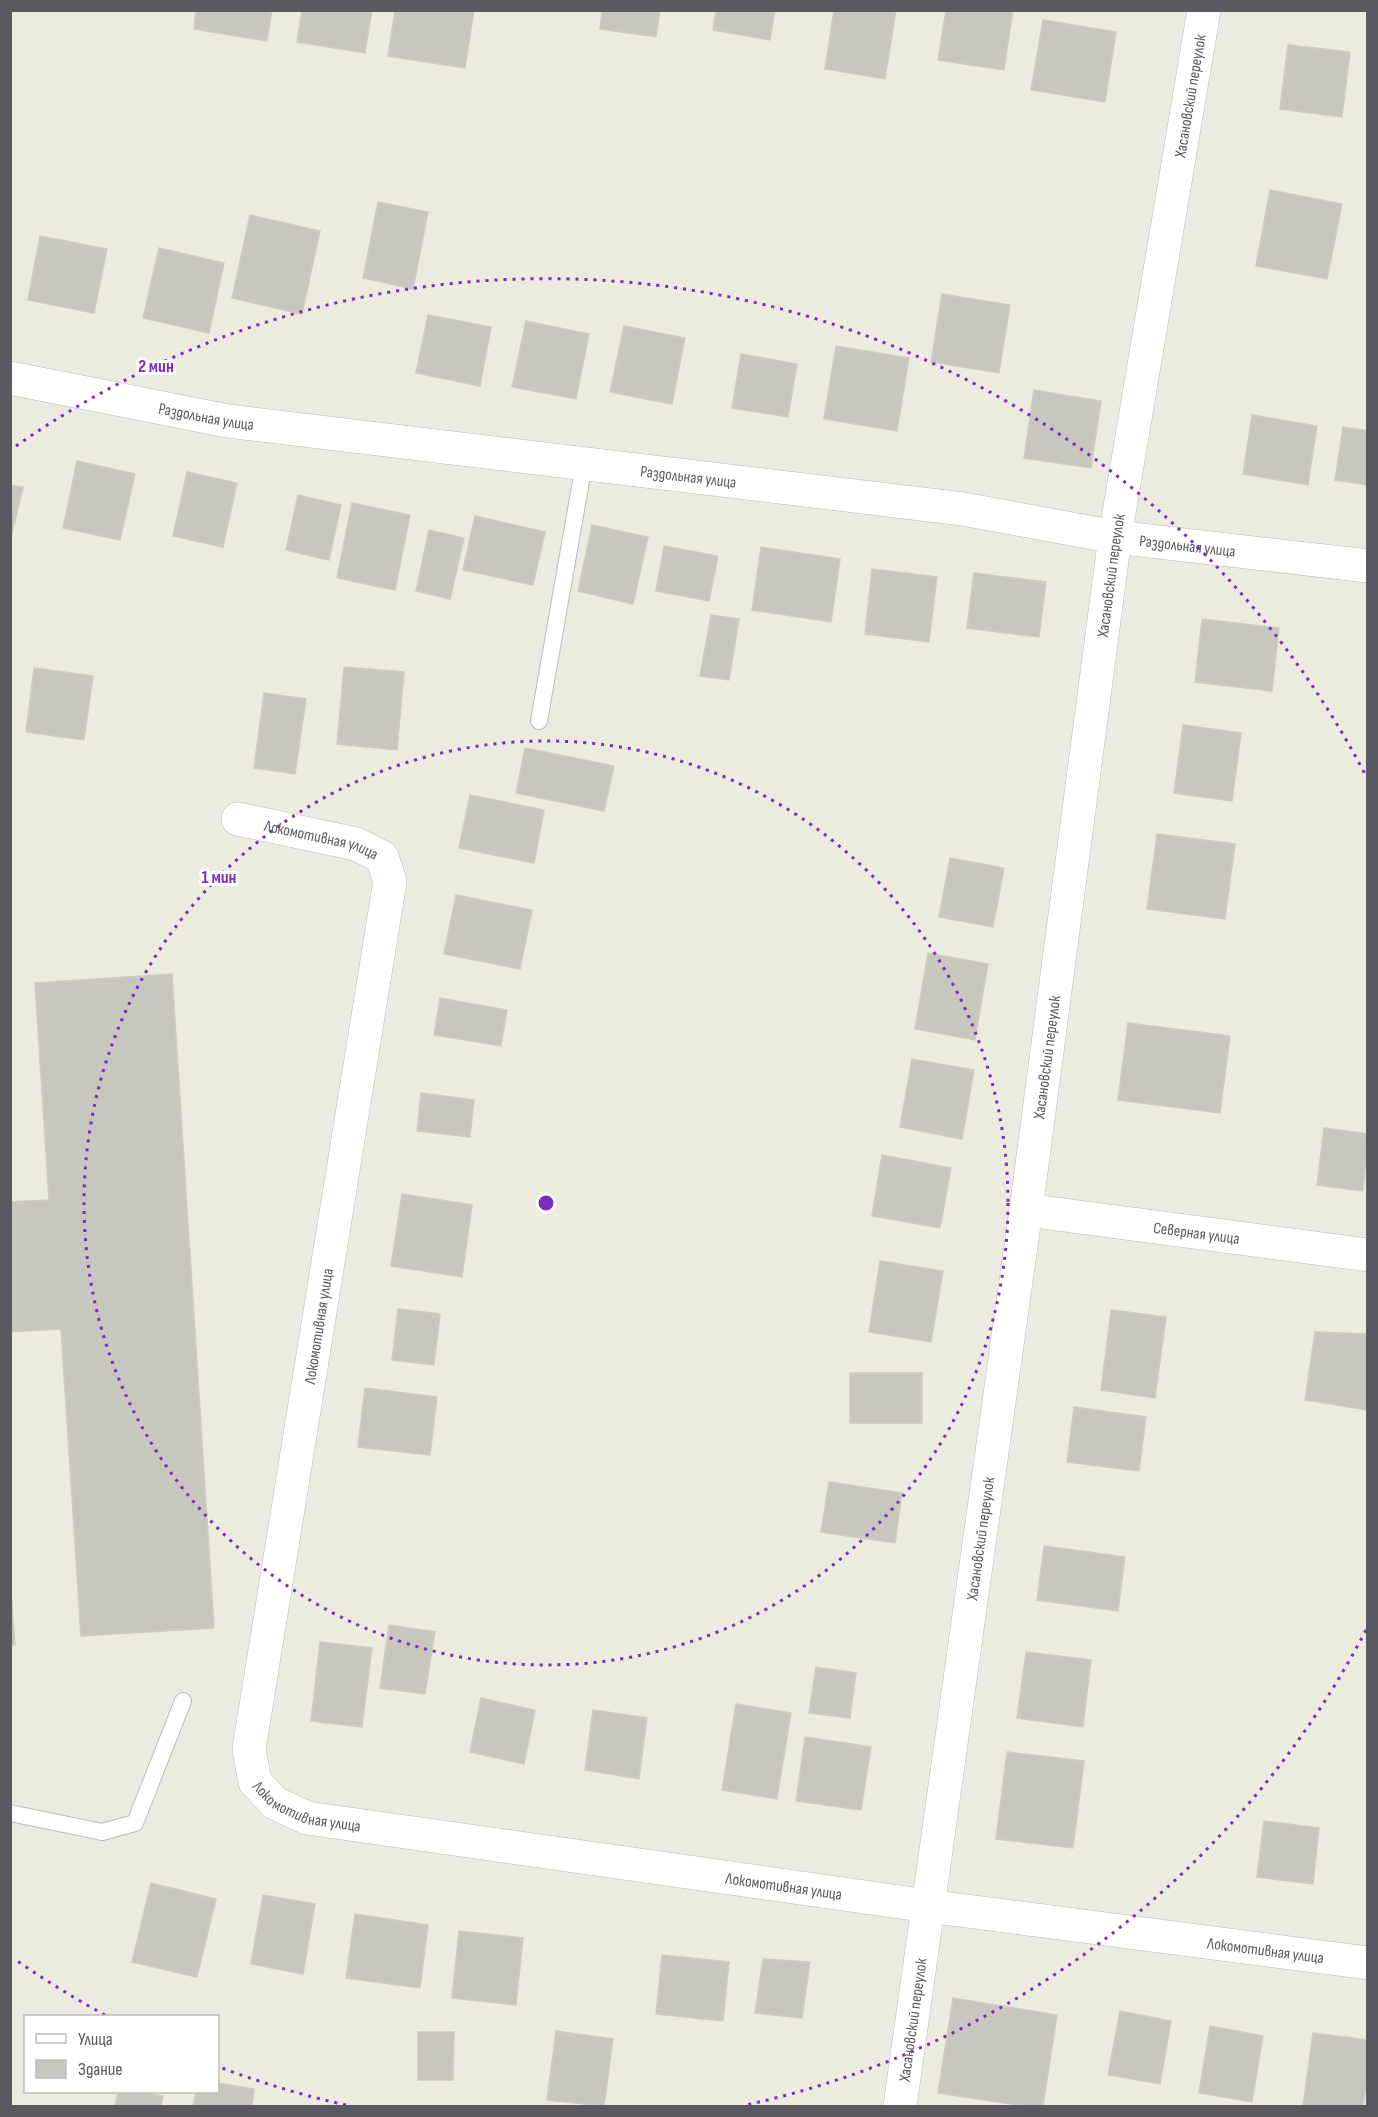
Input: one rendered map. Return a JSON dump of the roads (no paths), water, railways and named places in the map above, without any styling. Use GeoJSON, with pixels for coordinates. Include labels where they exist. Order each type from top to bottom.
{"type":"FeatureCollection","features":[{"type":"Feature","properties":{"kind":"street","name":"Хасановский переулок"},"geometry":{"type":"LineString","coordinates":[[900,2106],[1026,1210],[1115,537],[1204,10]]}},
{"type":"Feature","properties":{"kind":"street","name":"Раздольная улица"},"geometry":{"type":"LineString","coordinates":[[10,378],[228,421],[963,509],[1115,537],[1368,566]]}},
{"type":"Feature","properties":{"kind":"street","name":"Локомотивная улица"},"geometry":{"type":"LineString","coordinates":[[238,819],[356,844],[382,857],[390,881],[249,1749],[255,1782],[274,1803],[307,1818],[928,1906],[1368,1963]]}},
{"type":"Feature","properties":{"kind":"street","name":"Северная улица"},"geometry":{"type":"LineString","coordinates":[[1026,1210],[1368,1255]]}},
{"type":"Feature","properties":{"kind":"lane"},"geometry":{"type":"LineString","coordinates":[[539,721],[584,464]]}},
{"type":"Feature","properties":{"kind":"lane"},"geometry":{"type":"LineString","coordinates":[[10,1813],[102,1832],[135,1823],[183,1701]]}}]}
